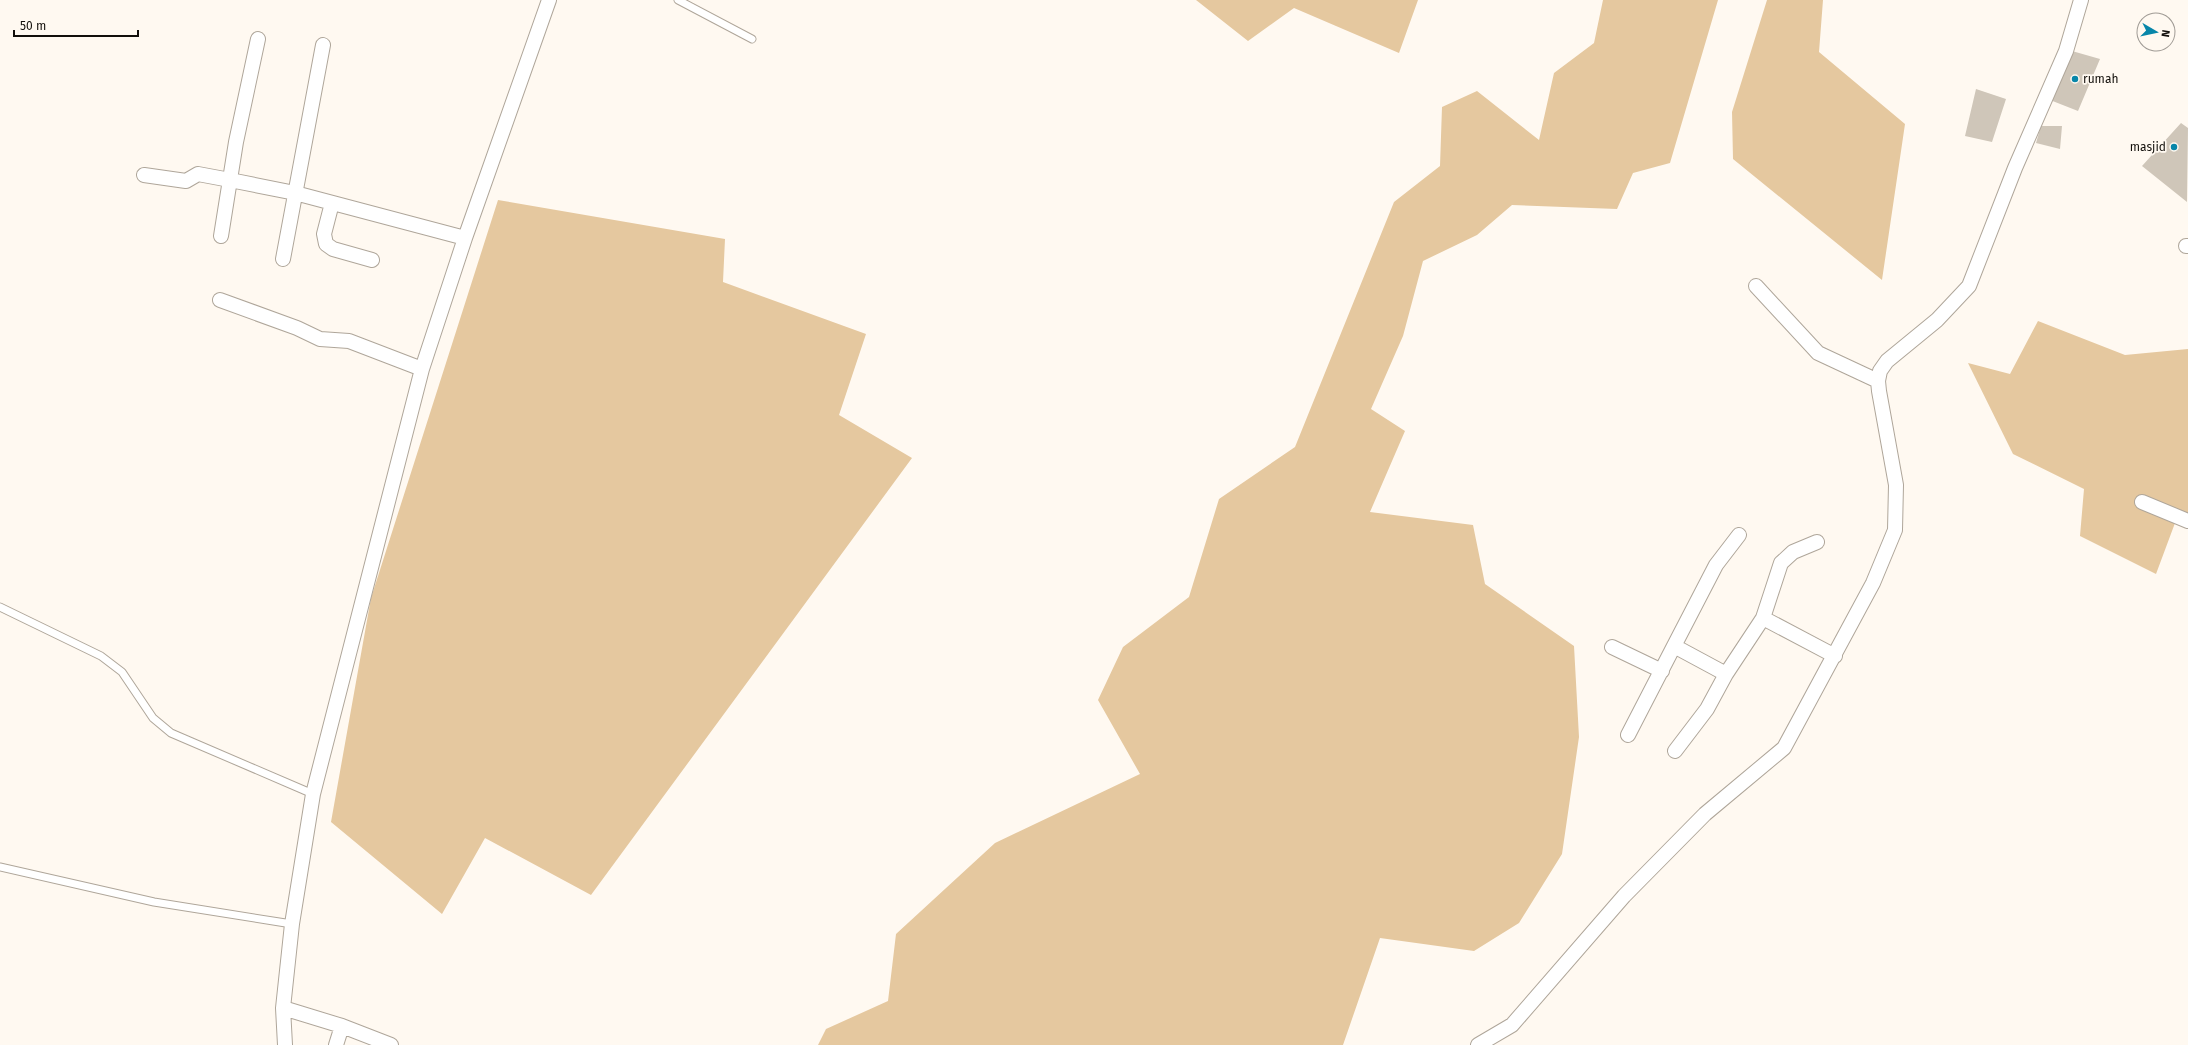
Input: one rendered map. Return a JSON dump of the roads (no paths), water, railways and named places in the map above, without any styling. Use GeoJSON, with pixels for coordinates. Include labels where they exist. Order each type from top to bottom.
{"type":"FeatureCollection","features":[{"type":"Feature","properties":{"kind":"street"},"geometry":{"type":"LineString","coordinates":[[285,1045],[284,1008],[292,924],[313,794],[422,370],[465,238],[549,0]]}},
{"type":"Feature","properties":{"kind":"street"},"geometry":{"type":"LineString","coordinates":[[1478,1045],[1512,1025],[1624,896],[1705,814],[1784,748],[1835,656],[1873,583],[1894,530],[1896,485],[1878,382],[1880,371],[1887,361],[1937,320],[1969,286],[2015,168],[2066,51],[2081,0]]}},
{"type":"Feature","properties":{"kind":"street"},"geometry":{"type":"LineString","coordinates":[[221,236],[230,180],[258,39]]}},
{"type":"Feature","properties":{"kind":"street"},"geometry":{"type":"LineString","coordinates":[[283,259],[322,45]]}},
{"type":"Feature","properties":{"kind":"street"},"geometry":{"type":"LineString","coordinates":[[144,175],[186,181],[198,174],[230,180],[332,203],[465,238]]}},
{"type":"Feature","properties":{"kind":"street"},"geometry":{"type":"LineString","coordinates":[[332,203],[324,234],[326,244],[333,249],[372,260]]}},
{"type":"Feature","properties":{"kind":"street"},"geometry":{"type":"LineString","coordinates":[[1756,286],[1818,353],[1878,382]]}},
{"type":"Feature","properties":{"kind":"street"},"geometry":{"type":"LineString","coordinates":[[220,300],[297,328],[320,339],[349,341],[422,370]]}},
{"type":"Feature","properties":{"kind":"street"},"geometry":{"type":"LineString","coordinates":[[2142,502],[2188,521]]}},
{"type":"Feature","properties":{"kind":"street"},"geometry":{"type":"LineString","coordinates":[[1628,736],[1716,565],[1739,534]]}},
{"type":"Feature","properties":{"kind":"street"},"geometry":{"type":"LineString","coordinates":[[1675,751],[1707,709],[1726,674],[1763,618],[1781,562],[1793,552],[1817,542]]}},
{"type":"Feature","properties":{"kind":"street"},"geometry":{"type":"LineString","coordinates":[[1763,618],[1835,656]]}},
{"type":"Feature","properties":{"kind":"street"},"geometry":{"type":"LineString","coordinates":[[1674,646],[1726,674]]}},
{"type":"Feature","properties":{"kind":"street"},"geometry":{"type":"LineString","coordinates":[[1612,647],[1662,671]]}},
{"type":"Feature","properties":{"kind":"street"},"geometry":{"type":"LineString","coordinates":[[284,1008],[342,1026],[391,1045]]}},
{"type":"Feature","properties":{"kind":"street"},"geometry":{"type":"LineString","coordinates":[[336,1045],[342,1026]]}},
{"type":"Feature","properties":{"kind":"lane"},"geometry":{"type":"LineString","coordinates":[[678,0],[752,39]]}},
{"type":"Feature","properties":{"kind":"lane"},"geometry":{"type":"LineString","coordinates":[[0,607],[101,656],[122,672],[153,718],[171,733],[313,794]]}},
{"type":"Feature","properties":{"kind":"lane"},"geometry":{"type":"LineString","coordinates":[[0,867],[154,902],[292,924]]}},
{"type":"Feature","properties":{"kind":"place","name":"rumah"},"geometry":{"type":"Point","coordinates":[2075,79]}},
{"type":"Feature","properties":{"kind":"place","name":"masjid"},"geometry":{"type":"Point","coordinates":[2174,147]}}]}
